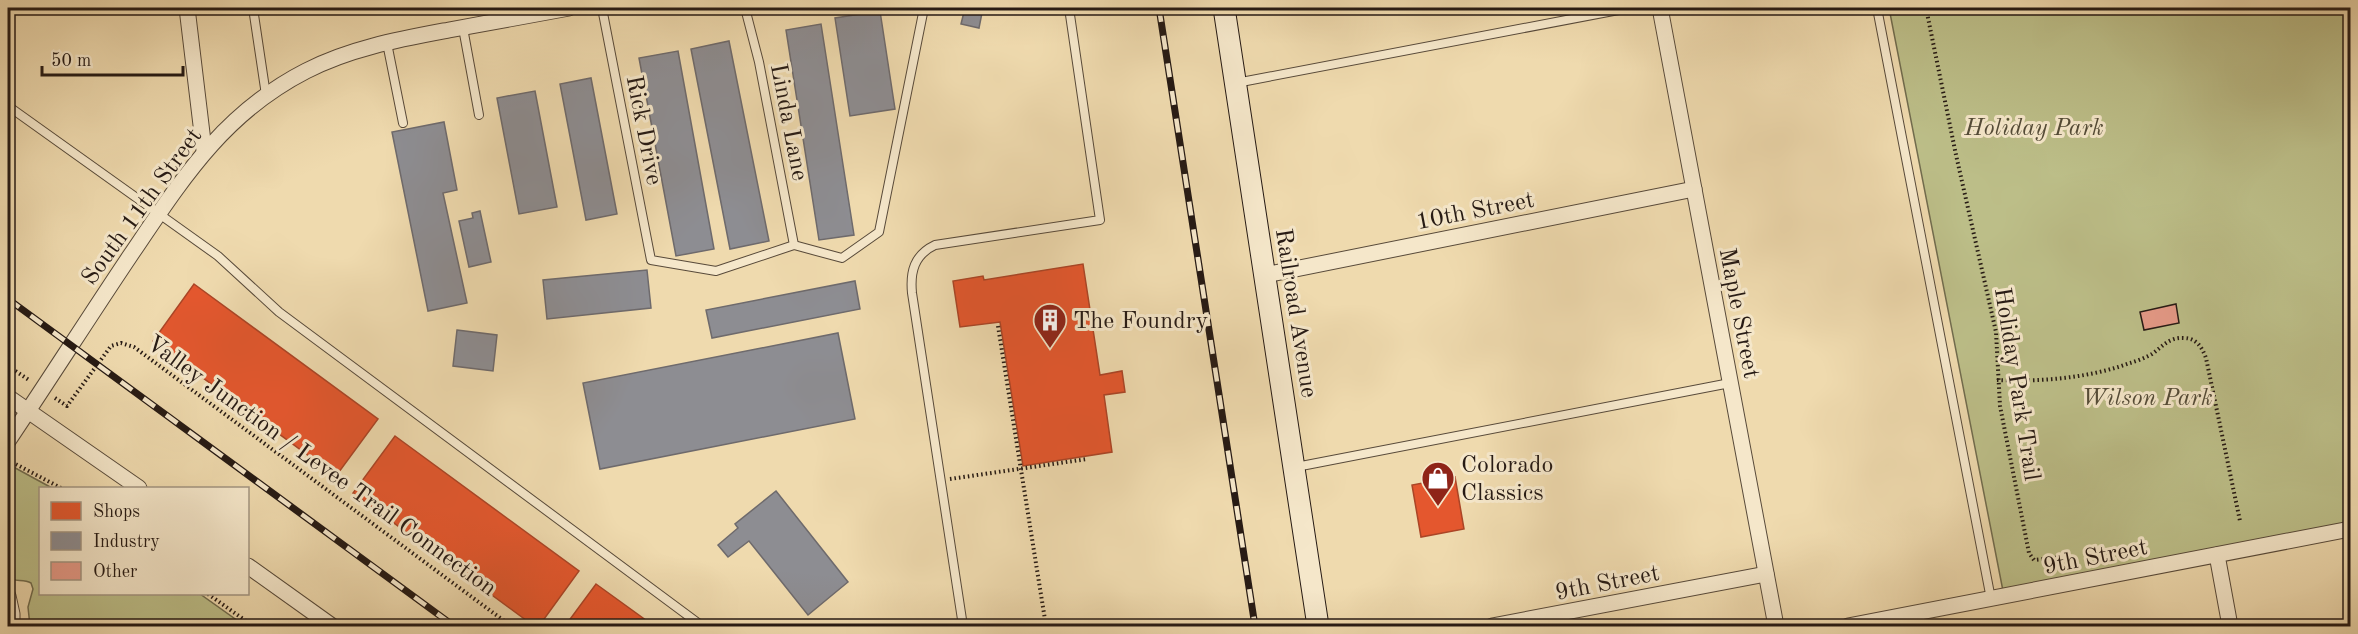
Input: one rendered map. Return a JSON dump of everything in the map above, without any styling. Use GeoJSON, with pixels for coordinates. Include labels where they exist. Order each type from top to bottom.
{"type":"FeatureCollection","features":[{"type":"Feature","properties":{"kind":"main road","name":"Railroad Avenue"},"geometry":{"type":"LineString","coordinates":[[1224,8],[1318,627]]}},
{"type":"Feature","properties":{"kind":"street"},"geometry":{"type":"LineString","coordinates":[[187,8],[204,150]]}},
{"type":"Feature","properties":{"kind":"street","name":"South 11th Street"},"geometry":{"type":"LineString","coordinates":[[8,441],[159,213],[204,150],[238,117],[266,95],[306,70],[352,52],[387,43],[569,8]]}},
{"type":"Feature","properties":{"kind":"street","name":"Maple Street"},"geometry":{"type":"LineString","coordinates":[[1660,8],[1776,627]]}},
{"type":"Feature","properties":{"kind":"street","name":"10th Street"},"geometry":{"type":"LineString","coordinates":[[1265,275],[1694,189]]}},
{"type":"Feature","properties":{"kind":"street"},"geometry":{"type":"LineString","coordinates":[[8,397],[136,487]]}},
{"type":"Feature","properties":{"kind":"street","name":"9th Street"},"geometry":{"type":"LineString","coordinates":[[1848,627],[2350,529]]}},
{"type":"Feature","properties":{"kind":"street"},"geometry":{"type":"LineString","coordinates":[[2217,555],[2230,627]]}},
{"type":"Feature","properties":{"kind":"street"},"geometry":{"type":"LineString","coordinates":[[249,567],[332,627]]}},
{"type":"Feature","properties":{"kind":"street","name":"9th Street"},"geometry":{"type":"LineString","coordinates":[[1492,627],[1766,574]]}},
{"type":"Feature","properties":{"kind":"street"},"geometry":{"type":"LineString","coordinates":[[8,596],[12,627]]}},
{"type":"Feature","properties":{"kind":"lane"},"geometry":{"type":"LineString","coordinates":[[253,8],[266,95]]}},
{"type":"Feature","properties":{"kind":"lane","name":"Rick Drive"},"geometry":{"type":"LineString","coordinates":[[602,8],[651,260],[716,271],[794,245]]}},
{"type":"Feature","properties":{"kind":"lane","name":"Linda Lane"},"geometry":{"type":"LineString","coordinates":[[745,8],[759,62],[794,245]]}},
{"type":"Feature","properties":{"kind":"lane"},"geometry":{"type":"LineString","coordinates":[[794,245],[842,258],[879,232],[924,8]]}},
{"type":"Feature","properties":{"kind":"lane"},"geometry":{"type":"LineString","coordinates":[[963,627],[912,293],[911,272],[916,260],[925,250],[934,246],[1100,220],[1069,8]]}},
{"type":"Feature","properties":{"kind":"lane"},"geometry":{"type":"LineString","coordinates":[[1236,82],[1629,8]]}},
{"type":"Feature","properties":{"kind":"lane"},"geometry":{"type":"LineString","coordinates":[[1877,8],[1991,599]]}},
{"type":"Feature","properties":{"kind":"lane"},"geometry":{"type":"LineString","coordinates":[[463,28],[479,115]]}},
{"type":"Feature","properties":{"kind":"lane"},"geometry":{"type":"LineString","coordinates":[[387,43],[403,123]]}},
{"type":"Feature","properties":{"kind":"lane"},"geometry":{"type":"LineString","coordinates":[[8,106],[218,256],[279,312],[702,627]]}},
{"type":"Feature","properties":{"kind":"lane"},"geometry":{"type":"LineString","coordinates":[[1294,467],[1730,383]]}},
{"type":"Feature","properties":{"kind":"path","name":"Holiday Park Trail"},"geometry":{"type":"LineString","coordinates":[[1926,8],[1956,156],[1992,314],[2000,406],[2028,554],[2034,560],[2062,557]]}},
{"type":"Feature","properties":{"kind":"path"},"geometry":{"type":"LineString","coordinates":[[998,327],[1046,627]]}},
{"type":"Feature","properties":{"kind":"path"},"geometry":{"type":"LineString","coordinates":[[1997,380],[2042,381],[2115,368],[2144,358],[2169,341],[2180,338],[2193,340],[2203,350],[2206,358],[2240,521]]}},
{"type":"Feature","properties":{"kind":"path","name":"Valley Junction / Levee Trail Connection"},"geometry":{"type":"LineString","coordinates":[[67,406],[111,346],[121,343],[134,347],[510,627]]}},
{"type":"Feature","properties":{"kind":"path"},"geometry":{"type":"LineString","coordinates":[[941,481],[1087,459]]}},
{"type":"Feature","properties":{"kind":"path"},"geometry":{"type":"LineString","coordinates":[[8,460],[57,487]]}},
{"type":"Feature","properties":{"kind":"path"},"geometry":{"type":"LineString","coordinates":[[209,595],[253,627]]}},
{"type":"Feature","properties":{"kind":"green space"},"geometry":{"type":"Polygon","coordinates":[[[1889,8],[2350,8],[2350,529],[2004,596],[1889,8]]]}},
{"type":"Feature","properties":{"kind":"green space"},"geometry":{"type":"Polygon","coordinates":[[[8,464],[50,487],[39,487],[39,595],[201,595],[245,626],[30,626],[28,607],[33,589],[31,583],[8,577],[8,464]]]}},
{"type":"Feature","properties":{"kind":"building: Shops","name":"The Foundry"},"geometry":{"type":"Polygon","coordinates":[[[1083,264],[1100,375],[1122,371],[1125,392],[1104,395],[1112,452],[1023,466],[1000,322],[960,327],[953,281],[983,276],[984,280],[1083,264]]]}},
{"type":"Feature","properties":{"kind":"building: Shops"},"geometry":{"type":"Polygon","coordinates":[[[194,284],[378,419],[336,476],[153,341],[194,284]]]}},
{"type":"Feature","properties":{"kind":"building: Shops"},"geometry":{"type":"Polygon","coordinates":[[[395,436],[579,571],[539,626],[534,626],[353,493],[395,436]]]}},
{"type":"Feature","properties":{"kind":"building: Shops","name":"Colorado Classics"},"geometry":{"type":"Polygon","coordinates":[[[1455,477],[1464,529],[1421,537],[1412,485],[1455,477]]]}},
{"type":"Feature","properties":{"kind":"building: Shops"},"geometry":{"type":"Polygon","coordinates":[[[596,584],[654,626],[565,626],[596,584]]]}},
{"type":"Feature","properties":{"kind":"building: Industry"},"geometry":{"type":"Polygon","coordinates":[[[965,8],[983,8],[979,28],[961,24],[965,8]]]}},
{"type":"Feature","properties":{"kind":"building: Industry"},"geometry":{"type":"Polygon","coordinates":[[[880,11],[895,109],[850,116],[835,18],[880,11]]]}},
{"type":"Feature","properties":{"kind":"building: Industry"},"geometry":{"type":"Polygon","coordinates":[[[821,24],[854,235],[819,240],[786,30],[821,24]]]}},
{"type":"Feature","properties":{"kind":"building: Industry"},"geometry":{"type":"Polygon","coordinates":[[[729,41],[769,241],[730,249],[691,49],[729,41]]]}},
{"type":"Feature","properties":{"kind":"building: Industry"},"geometry":{"type":"Polygon","coordinates":[[[678,51],[714,249],[676,256],[639,58],[678,51]]]}},
{"type":"Feature","properties":{"kind":"building: Industry"},"geometry":{"type":"Polygon","coordinates":[[[591,78],[617,214],[586,220],[560,84],[591,78]]]}},
{"type":"Feature","properties":{"kind":"building: Industry"},"geometry":{"type":"Polygon","coordinates":[[[535,91],[557,207],[519,214],[497,98],[535,91]]]}},
{"type":"Feature","properties":{"kind":"building: Industry"},"geometry":{"type":"Polygon","coordinates":[[[444,122],[457,190],[443,193],[467,303],[428,311],[392,132],[444,122]]]}},
{"type":"Feature","properties":{"kind":"building: Industry"},"geometry":{"type":"Polygon","coordinates":[[[480,211],[491,262],[469,267],[459,221],[473,218],[472,213],[480,211]]]}},
{"type":"Feature","properties":{"kind":"building: Industry"},"geometry":{"type":"Polygon","coordinates":[[[647,270],[651,308],[547,319],[543,280],[647,270]]]}},
{"type":"Feature","properties":{"kind":"building: Industry"},"geometry":{"type":"Polygon","coordinates":[[[855,281],[860,309],[712,338],[706,310],[855,281]]]}},
{"type":"Feature","properties":{"kind":"building: Industry"},"geometry":{"type":"Polygon","coordinates":[[[457,330],[497,335],[493,371],[453,366],[457,330]]]}},
{"type":"Feature","properties":{"kind":"building: Industry"},"geometry":{"type":"Polygon","coordinates":[[[838,333],[855,419],[600,469],[583,383],[838,333]]]}},
{"type":"Feature","properties":{"kind":"building: Industry"},"geometry":{"type":"Polygon","coordinates":[[[776,491],[848,582],[808,615],[749,541],[728,557],[718,545],[738,528],[735,524],[776,491]]]}},
{"type":"Feature","properties":{"kind":"building: Other"},"geometry":{"type":"Polygon","coordinates":[[[2176,304],[2179,323],[2144,330],[2140,312],[2176,304]]]}},
{"type":"Feature","properties":{"kind":"railway"},"geometry":{"type":"LineString","coordinates":[[1159,8],[1255,626]]}},
{"type":"Feature","properties":{"kind":"railway"},"geometry":{"type":"LineString","coordinates":[[8,299],[454,626]]}},
{"type":"Feature","properties":{"kind":"place","name":"The Foundry"},"geometry":{"type":"Point","coordinates":[1050,349]}},
{"type":"Feature","properties":{"kind":"place","name":"Colorado Classics"},"geometry":{"type":"Point","coordinates":[1438,507]}},
{"type":"Feature","properties":{"kind":"park label","name":"Holiday Park"},"geometry":{"type":"Point","coordinates":[2034,127]}},
{"type":"Feature","properties":{"kind":"park label","name":"Wilson Park"},"geometry":{"type":"Point","coordinates":[2147,397]}}]}
